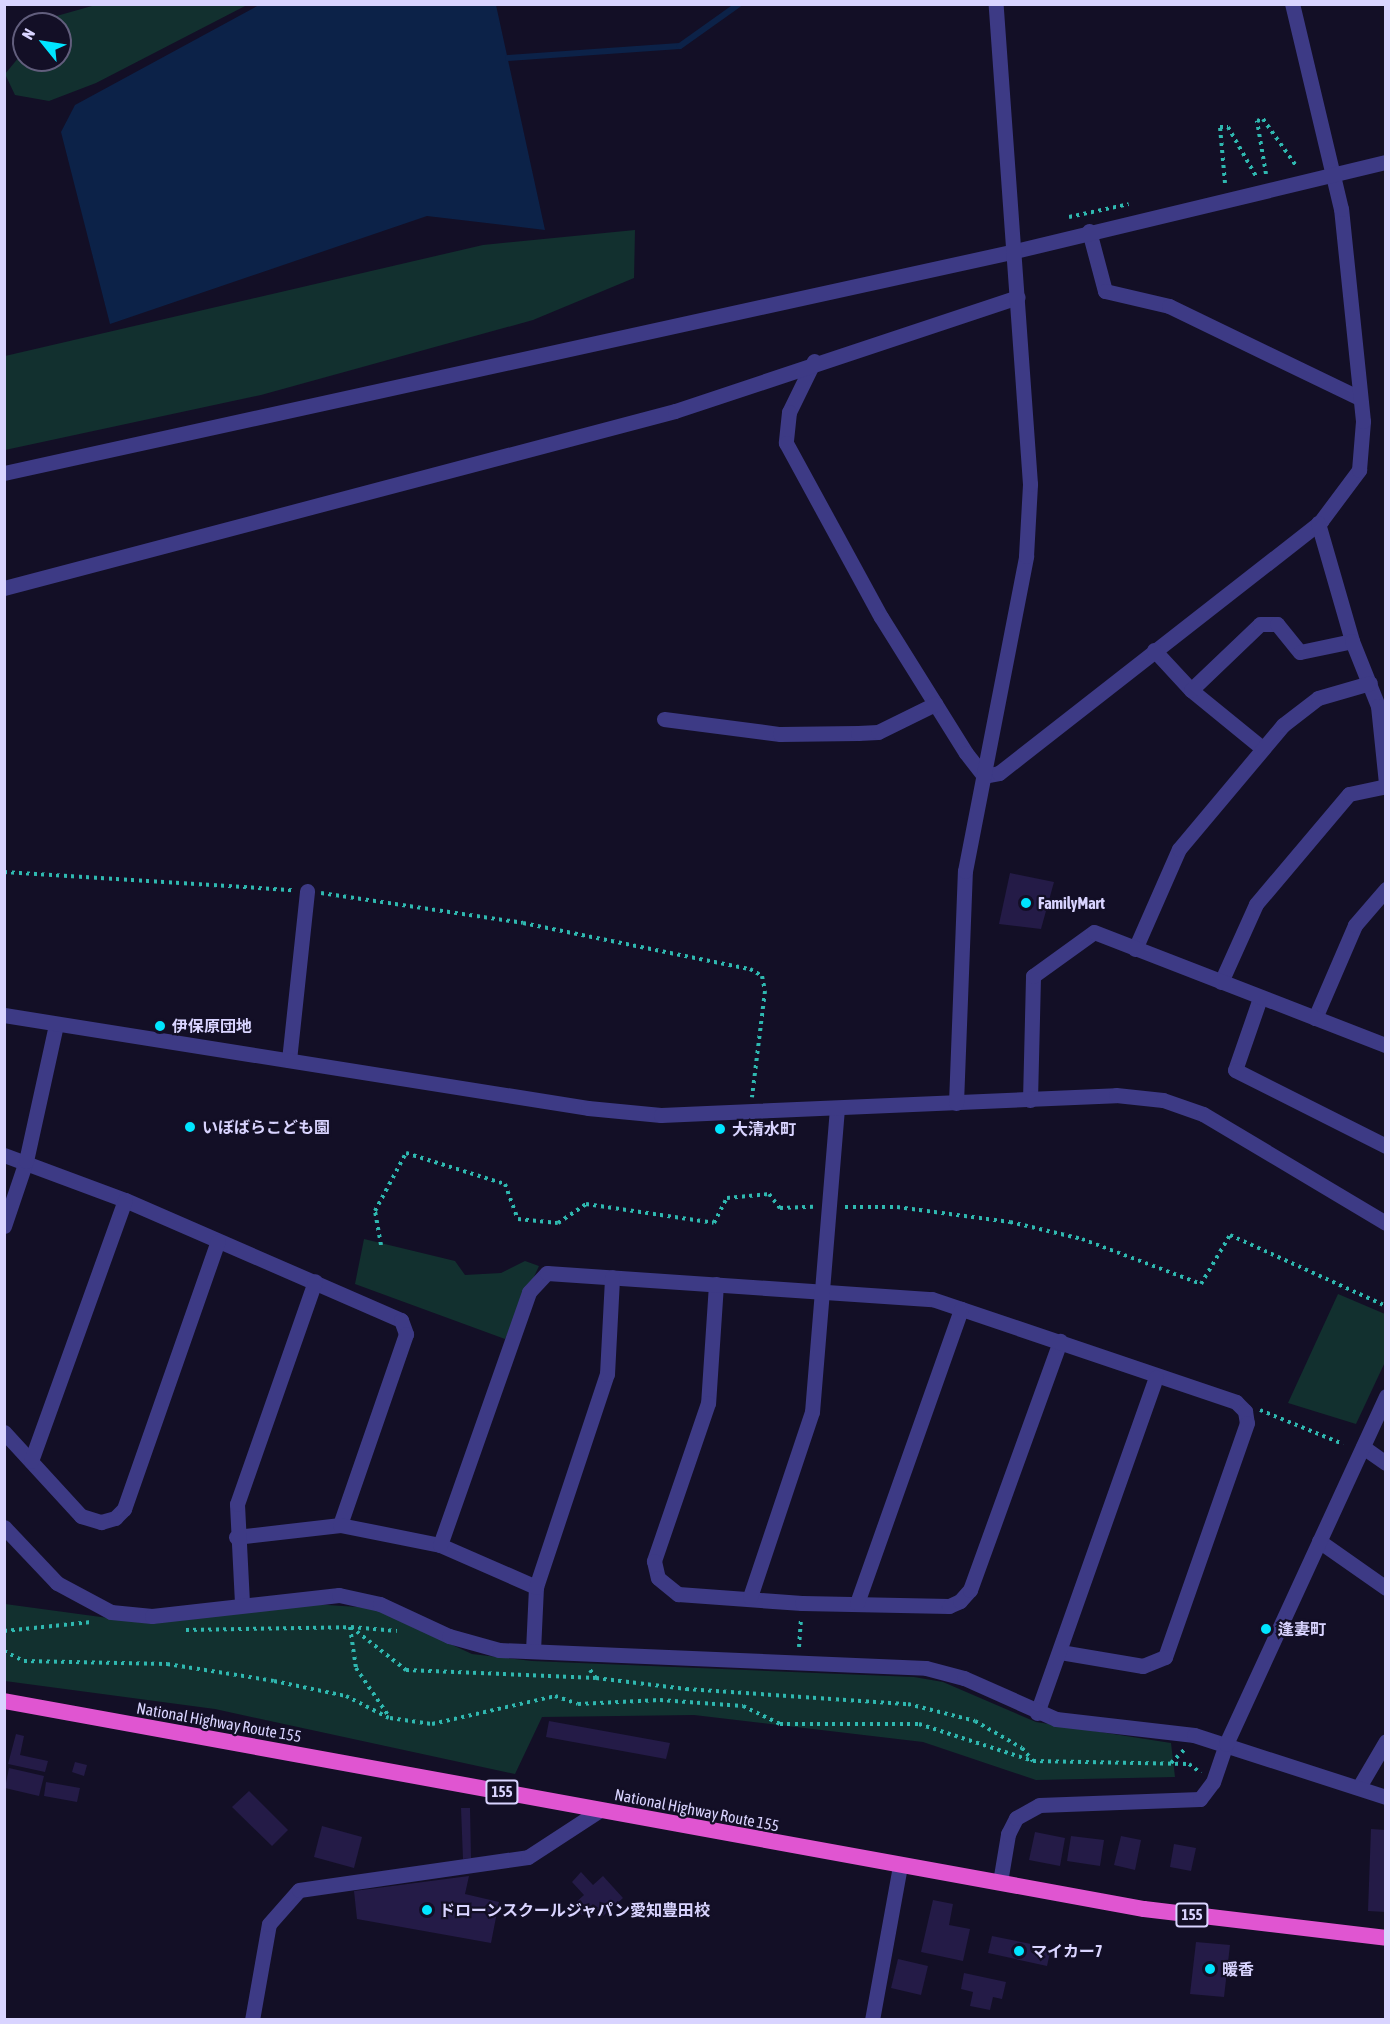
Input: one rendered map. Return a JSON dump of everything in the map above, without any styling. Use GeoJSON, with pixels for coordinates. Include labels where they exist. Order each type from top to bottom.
{"type":"FeatureCollection","features":[{"type":"Feature","properties":{"kind":"highway","name":"National Highway Route 155"},"geometry":{"type":"LineString","coordinates":[[4,1701],[1144,1909],[1386,1938]]}},
{"type":"Feature","properties":{"kind":"street"},"geometry":{"type":"LineString","coordinates":[[956,1103],[964,871],[1026,556],[1030,484],[996,4]]}},
{"type":"Feature","properties":{"kind":"street"},"geometry":{"type":"LineString","coordinates":[[984,776],[1012,765],[1318,523],[1346,494],[1359,470],[1364,445],[1341,209],[1292,4]]}},
{"type":"Feature","properties":{"kind":"street"},"geometry":{"type":"LineString","coordinates":[[4,473],[1015,251],[1089,231],[1386,162]]}},
{"type":"Feature","properties":{"kind":"street"},"geometry":{"type":"LineString","coordinates":[[1089,231],[1105,291],[1169,306],[1359,398]]}},
{"type":"Feature","properties":{"kind":"street"},"geometry":{"type":"LineString","coordinates":[[4,588],[675,411],[814,361],[1018,297]]}},
{"type":"Feature","properties":{"kind":"street"},"geometry":{"type":"LineString","coordinates":[[814,361],[789,412],[786,443],[935,704],[984,776]]}},
{"type":"Feature","properties":{"kind":"street"},"geometry":{"type":"LineString","coordinates":[[1221,982],[1263,895],[1348,794],[1386,785],[1370,683],[1352,641],[1318,523]]}},
{"type":"Feature","properties":{"kind":"street"},"geometry":{"type":"LineString","coordinates":[[1191,690],[1260,624],[1277,624],[1300,652],[1352,641]]}},
{"type":"Feature","properties":{"kind":"street"},"geometry":{"type":"LineString","coordinates":[[1154,651],[1191,690],[1262,748]]}},
{"type":"Feature","properties":{"kind":"street"},"geometry":{"type":"LineString","coordinates":[[1135,949],[1179,849],[1262,748],[1318,698],[1370,683]]}},
{"type":"Feature","properties":{"kind":"street"},"geometry":{"type":"LineString","coordinates":[[664,719],[780,734],[878,732],[935,704]]}},
{"type":"Feature","properties":{"kind":"street"},"geometry":{"type":"LineString","coordinates":[[1315,1018],[1355,926],[1386,889]]}},
{"type":"Feature","properties":{"kind":"street"},"geometry":{"type":"LineString","coordinates":[[289,1060],[307,891]]}},
{"type":"Feature","properties":{"kind":"street"},"geometry":{"type":"LineString","coordinates":[[1030,1100],[1033,976],[1086,934],[1094,932],[1386,1045]]}},
{"type":"Feature","properties":{"kind":"street"},"geometry":{"type":"LineString","coordinates":[[1260,998],[1235,1070],[1386,1146]]}},
{"type":"Feature","properties":{"kind":"street"},"geometry":{"type":"LineString","coordinates":[[4,1016],[588,1108],[661,1115],[837,1110],[1116,1095],[1163,1100],[1203,1114],[1386,1223]]}},
{"type":"Feature","properties":{"kind":"street"},"geometry":{"type":"LineString","coordinates":[[4,1226],[26,1161],[56,1024]]}},
{"type":"Feature","properties":{"kind":"street"},"geometry":{"type":"LineString","coordinates":[[750,1597],[806,1438],[819,1291],[832,1207],[837,1110]]}},
{"type":"Feature","properties":{"kind":"street"},"geometry":{"type":"LineString","coordinates":[[4,1155],[26,1161],[125,1200],[395,1314],[406,1334],[340,1525]]}},
{"type":"Feature","properties":{"kind":"street"},"geometry":{"type":"LineString","coordinates":[[31,1461],[125,1200]]}},
{"type":"Feature","properties":{"kind":"street"},"geometry":{"type":"LineString","coordinates":[[4,1432],[81,1516],[101,1522],[124,1509],[218,1240]]}},
{"type":"Feature","properties":{"kind":"street"},"geometry":{"type":"LineString","coordinates":[[440,1545],[529,1292],[557,1270],[612,1277],[932,1299],[1060,1341],[1245,1410],[1247,1423],[1164,1657],[1143,1666],[1060,1652]]}},
{"type":"Feature","properties":{"kind":"street"},"geometry":{"type":"LineString","coordinates":[[533,1651],[537,1587],[607,1374],[612,1277]]}},
{"type":"Feature","properties":{"kind":"street"},"geometry":{"type":"LineString","coordinates":[[242,1603],[236,1538],[237,1504],[315,1281]]}},
{"type":"Feature","properties":{"kind":"street"},"geometry":{"type":"LineString","coordinates":[[716,1284],[708,1403],[654,1570],[678,1594],[750,1597],[802,1603],[950,1606],[967,1595],[1060,1341]]}},
{"type":"Feature","properties":{"kind":"street"},"geometry":{"type":"LineString","coordinates":[[857,1603],[961,1309]]}},
{"type":"Feature","properties":{"kind":"street"},"geometry":{"type":"LineString","coordinates":[[1037,1713],[1156,1377]]}},
{"type":"Feature","properties":{"kind":"street"},"geometry":{"type":"LineString","coordinates":[[1000,1882],[1008,1834],[1016,1818],[1039,1805],[1179,1804],[1200,1799],[1214,1782],[1226,1744],[1386,1396]]}},
{"type":"Feature","properties":{"kind":"street"},"geometry":{"type":"LineString","coordinates":[[1363,1447],[1386,1463]]}},
{"type":"Feature","properties":{"kind":"street"},"geometry":{"type":"LineString","coordinates":[[236,1538],[340,1525],[440,1545],[537,1587]]}},
{"type":"Feature","properties":{"kind":"street"},"geometry":{"type":"LineString","coordinates":[[4,1527],[57,1583],[111,1612],[152,1616],[317,1594],[354,1597],[478,1645],[533,1651],[926,1668],[964,1677],[1037,1713],[1226,1744],[1359,1786],[1386,1797]]}},
{"type":"Feature","properties":{"kind":"street"},"geometry":{"type":"LineString","coordinates":[[1319,1541],[1386,1588]]}},
{"type":"Feature","properties":{"kind":"street"},"geometry":{"type":"LineString","coordinates":[[1359,1786],[1386,1741]]}},
{"type":"Feature","properties":{"kind":"street"},"geometry":{"type":"LineString","coordinates":[[252,2019],[269,1924],[298,1890],[528,1857],[600,1810]]}},
{"type":"Feature","properties":{"kind":"street"},"geometry":{"type":"LineString","coordinates":[[872,2019],[900,1866]]}},
{"type":"Feature","properties":{"kind":"path"},"geometry":{"type":"LineString","coordinates":[[1219,185],[1226,183],[1220,127],[1228,127],[1256,176],[1267,174],[1257,121],[1263,119],[1295,168],[1330,161]]}},
{"type":"Feature","properties":{"kind":"path"},"geometry":{"type":"LineString","coordinates":[[1069,218],[1138,202]]}},
{"type":"Feature","properties":{"kind":"path"},"geometry":{"type":"LineString","coordinates":[[4,872],[307,891],[523,923],[750,969],[762,976],[765,990],[750,1113]]}},
{"type":"Feature","properties":{"kind":"path"},"geometry":{"type":"LineString","coordinates":[[381,1245],[375,1211],[406,1153],[505,1184],[518,1218],[558,1223],[586,1204],[714,1223],[727,1198],[769,1194],[780,1208],[897,1207],[1010,1222],[1082,1239],[1202,1284],[1230,1235],[1386,1306]]}},
{"type":"Feature","properties":{"kind":"path"},"geometry":{"type":"LineString","coordinates":[[1245,1410],[1256,1408],[1343,1444]]}},
{"type":"Feature","properties":{"kind":"path"},"geometry":{"type":"LineString","coordinates":[[797,1663],[802,1603]]}},
{"type":"Feature","properties":{"kind":"path"},"geometry":{"type":"LineString","coordinates":[[4,1631],[101,1623]]}},
{"type":"Feature","properties":{"kind":"path"},"geometry":{"type":"LineString","coordinates":[[350,1627],[356,1668],[390,1718]]}},
{"type":"Feature","properties":{"kind":"path"},"geometry":{"type":"LineString","coordinates":[[178,1629],[350,1627],[406,1670],[596,1678],[908,1704],[975,1721],[1022,1748],[1033,1761]]}},
{"type":"Feature","properties":{"kind":"path"},"geometry":{"type":"LineString","coordinates":[[4,1651],[24,1661],[167,1664],[274,1681],[346,1696],[390,1718],[432,1724],[555,1696],[578,1704],[660,1700],[743,1707],[780,1724],[919,1724],[1033,1761],[1189,1764],[1214,1782]]}},
{"type":"Feature","properties":{"kind":"path"},"geometry":{"type":"LineString","coordinates":[[577,1652],[596,1678]]}},
{"type":"Feature","properties":{"kind":"green space"},"geometry":{"type":"Polygon","coordinates":[[[99,4],[247,4],[96,83],[49,101],[15,95],[5,74],[12,66],[12,72],[72,72],[71,12],[99,4]]]}},
{"type":"Feature","properties":{"kind":"green space"},"geometry":{"type":"Polygon","coordinates":[[[635,230],[634,278],[533,320],[261,395],[5,450],[5,356],[483,245],[635,230]]]}},
{"type":"Feature","properties":{"kind":"green space"},"geometry":{"type":"Polygon","coordinates":[[[364,1239],[455,1261],[465,1275],[501,1273],[525,1261],[539,1266],[505,1339],[355,1284],[364,1239]]]}},
{"type":"Feature","properties":{"kind":"green space"},"geometry":{"type":"Polygon","coordinates":[[[1338,1294],[1385,1314],[1385,1362],[1356,1424],[1288,1403],[1338,1294]]]}},
{"type":"Feature","properties":{"kind":"green space"},"geometry":{"type":"Polygon","coordinates":[[[5,1604],[145,1623],[313,1604],[372,1608],[472,1654],[532,1661],[914,1677],[943,1682],[1036,1722],[1171,1743],[1175,1777],[1036,1780],[923,1742],[694,1715],[542,1717],[515,1774],[215,1709],[5,1681],[5,1604]]]}},
{"type":"Feature","properties":{"kind":"water"},"geometry":{"type":"Polygon","coordinates":[[[259,5],[496,5],[545,230],[427,216],[110,324],[61,132],[75,105],[259,5]]]}},
{"type":"Feature","properties":{"kind":"building","name":"FamilyMart"},"geometry":{"type":"Polygon","coordinates":[[[1010,873],[1054,882],[1041,929],[999,924],[1010,873]]]}},
{"type":"Feature","properties":{"kind":"building"},"geometry":{"type":"Polygon","coordinates":[[[549,1721],[670,1743],[666,1759],[546,1737],[549,1721]]]}},
{"type":"Feature","properties":{"kind":"building"},"geometry":{"type":"Polygon","coordinates":[[[16,1734],[24,1736],[20,1755],[48,1761],[45,1772],[8,1764],[16,1734]]]}},
{"type":"Feature","properties":{"kind":"building"},"geometry":{"type":"Polygon","coordinates":[[[75,1762],[87,1765],[84,1776],[72,1772],[75,1762]]]}},
{"type":"Feature","properties":{"kind":"building"},"geometry":{"type":"Polygon","coordinates":[[[9,1768],[44,1776],[39,1796],[5,1788],[9,1768]]]}},
{"type":"Feature","properties":{"kind":"building"},"geometry":{"type":"Polygon","coordinates":[[[46,1782],[80,1788],[77,1802],[44,1796],[46,1782]]]}},
{"type":"Feature","properties":{"kind":"building"},"geometry":{"type":"Polygon","coordinates":[[[249,1791],[288,1830],[272,1846],[232,1807],[249,1791]]]}},
{"type":"Feature","properties":{"kind":"building"},"geometry":{"type":"Polygon","coordinates":[[[461,1808],[470,1808],[471,1858],[463,1859],[461,1808]]]}},
{"type":"Feature","properties":{"kind":"building"},"geometry":{"type":"Polygon","coordinates":[[[322,1826],[362,1837],[354,1868],[314,1857],[322,1826]]]}},
{"type":"Feature","properties":{"kind":"building"},"geometry":{"type":"Polygon","coordinates":[[[1371,1829],[1386,1830],[1386,1912],[1368,1911],[1371,1829]]]}},
{"type":"Feature","properties":{"kind":"building"},"geometry":{"type":"Polygon","coordinates":[[[1035,1832],[1065,1838],[1060,1866],[1029,1860],[1035,1832]]]}},
{"type":"Feature","properties":{"kind":"building"},"geometry":{"type":"Polygon","coordinates":[[[1071,1836],[1104,1840],[1100,1866],[1067,1861],[1071,1836]]]}},
{"type":"Feature","properties":{"kind":"building"},"geometry":{"type":"Polygon","coordinates":[[[1121,1836],[1141,1840],[1135,1870],[1114,1865],[1121,1836]]]}},
{"type":"Feature","properties":{"kind":"building"},"geometry":{"type":"Polygon","coordinates":[[[1174,1844],[1196,1848],[1191,1871],[1170,1867],[1174,1844]]]}},
{"type":"Feature","properties":{"kind":"building"},"geometry":{"type":"Polygon","coordinates":[[[581,1872],[593,1885],[603,1876],[623,1898],[603,1916],[593,1904],[582,1915],[573,1905],[584,1895],[572,1882],[581,1872]]]}},
{"type":"Feature","properties":{"kind":"building","name":"ドローンスクールジャパン愛知豊田校"},"geometry":{"type":"Polygon","coordinates":[[[469,1876],[465,1894],[499,1902],[491,1943],[357,1919],[354,1891],[469,1876]]]}},
{"type":"Feature","properties":{"kind":"building"},"geometry":{"type":"Polygon","coordinates":[[[933,1900],[953,1904],[949,1925],[970,1929],[963,1961],[921,1952],[933,1900]]]}},
{"type":"Feature","properties":{"kind":"building","name":"マイカー7"},"geometry":{"type":"Polygon","coordinates":[[[992,1936],[1051,1948],[1047,1966],[988,1953],[992,1936]]]}},
{"type":"Feature","properties":{"kind":"building","name":"暖香"},"geometry":{"type":"Polygon","coordinates":[[[1196,1942],[1230,1945],[1224,1997],[1190,1994],[1196,1942]]]}},
{"type":"Feature","properties":{"kind":"building"},"geometry":{"type":"Polygon","coordinates":[[[898,1959],[928,1966],[921,1995],[891,1988],[898,1959]]]}},
{"type":"Feature","properties":{"kind":"building"},"geometry":{"type":"Polygon","coordinates":[[[964,1973],[1006,1982],[1002,1999],[993,1997],[990,2010],[970,2006],[973,1992],[961,1989],[964,1973]]]}},
{"type":"Feature","properties":{"kind":"waterway"},"geometry":{"type":"LineString","coordinates":[[508,58],[680,46],[739,4]]}},
{"type":"Feature","properties":{"kind":"place","name":"FamilyMart"},"geometry":{"type":"Point","coordinates":[1026,903]}},
{"type":"Feature","properties":{"kind":"place","name":"伊保原団地"},"geometry":{"type":"Point","coordinates":[160,1026]}},
{"type":"Feature","properties":{"kind":"place","name":"いぼばらこども園"},"geometry":{"type":"Point","coordinates":[190,1127]}},
{"type":"Feature","properties":{"kind":"place","name":"大清水町"},"geometry":{"type":"Point","coordinates":[720,1129]}},
{"type":"Feature","properties":{"kind":"place","name":"逢妻町"},"geometry":{"type":"Point","coordinates":[1266,1629]}},
{"type":"Feature","properties":{"kind":"place","name":"ドローンスクールジャパン愛知豊田校"},"geometry":{"type":"Point","coordinates":[427,1910]}},
{"type":"Feature","properties":{"kind":"place","name":"マイカー7"},"geometry":{"type":"Point","coordinates":[1019,1951]}},
{"type":"Feature","properties":{"kind":"place","name":"暖香"},"geometry":{"type":"Point","coordinates":[1210,1969]}}]}
